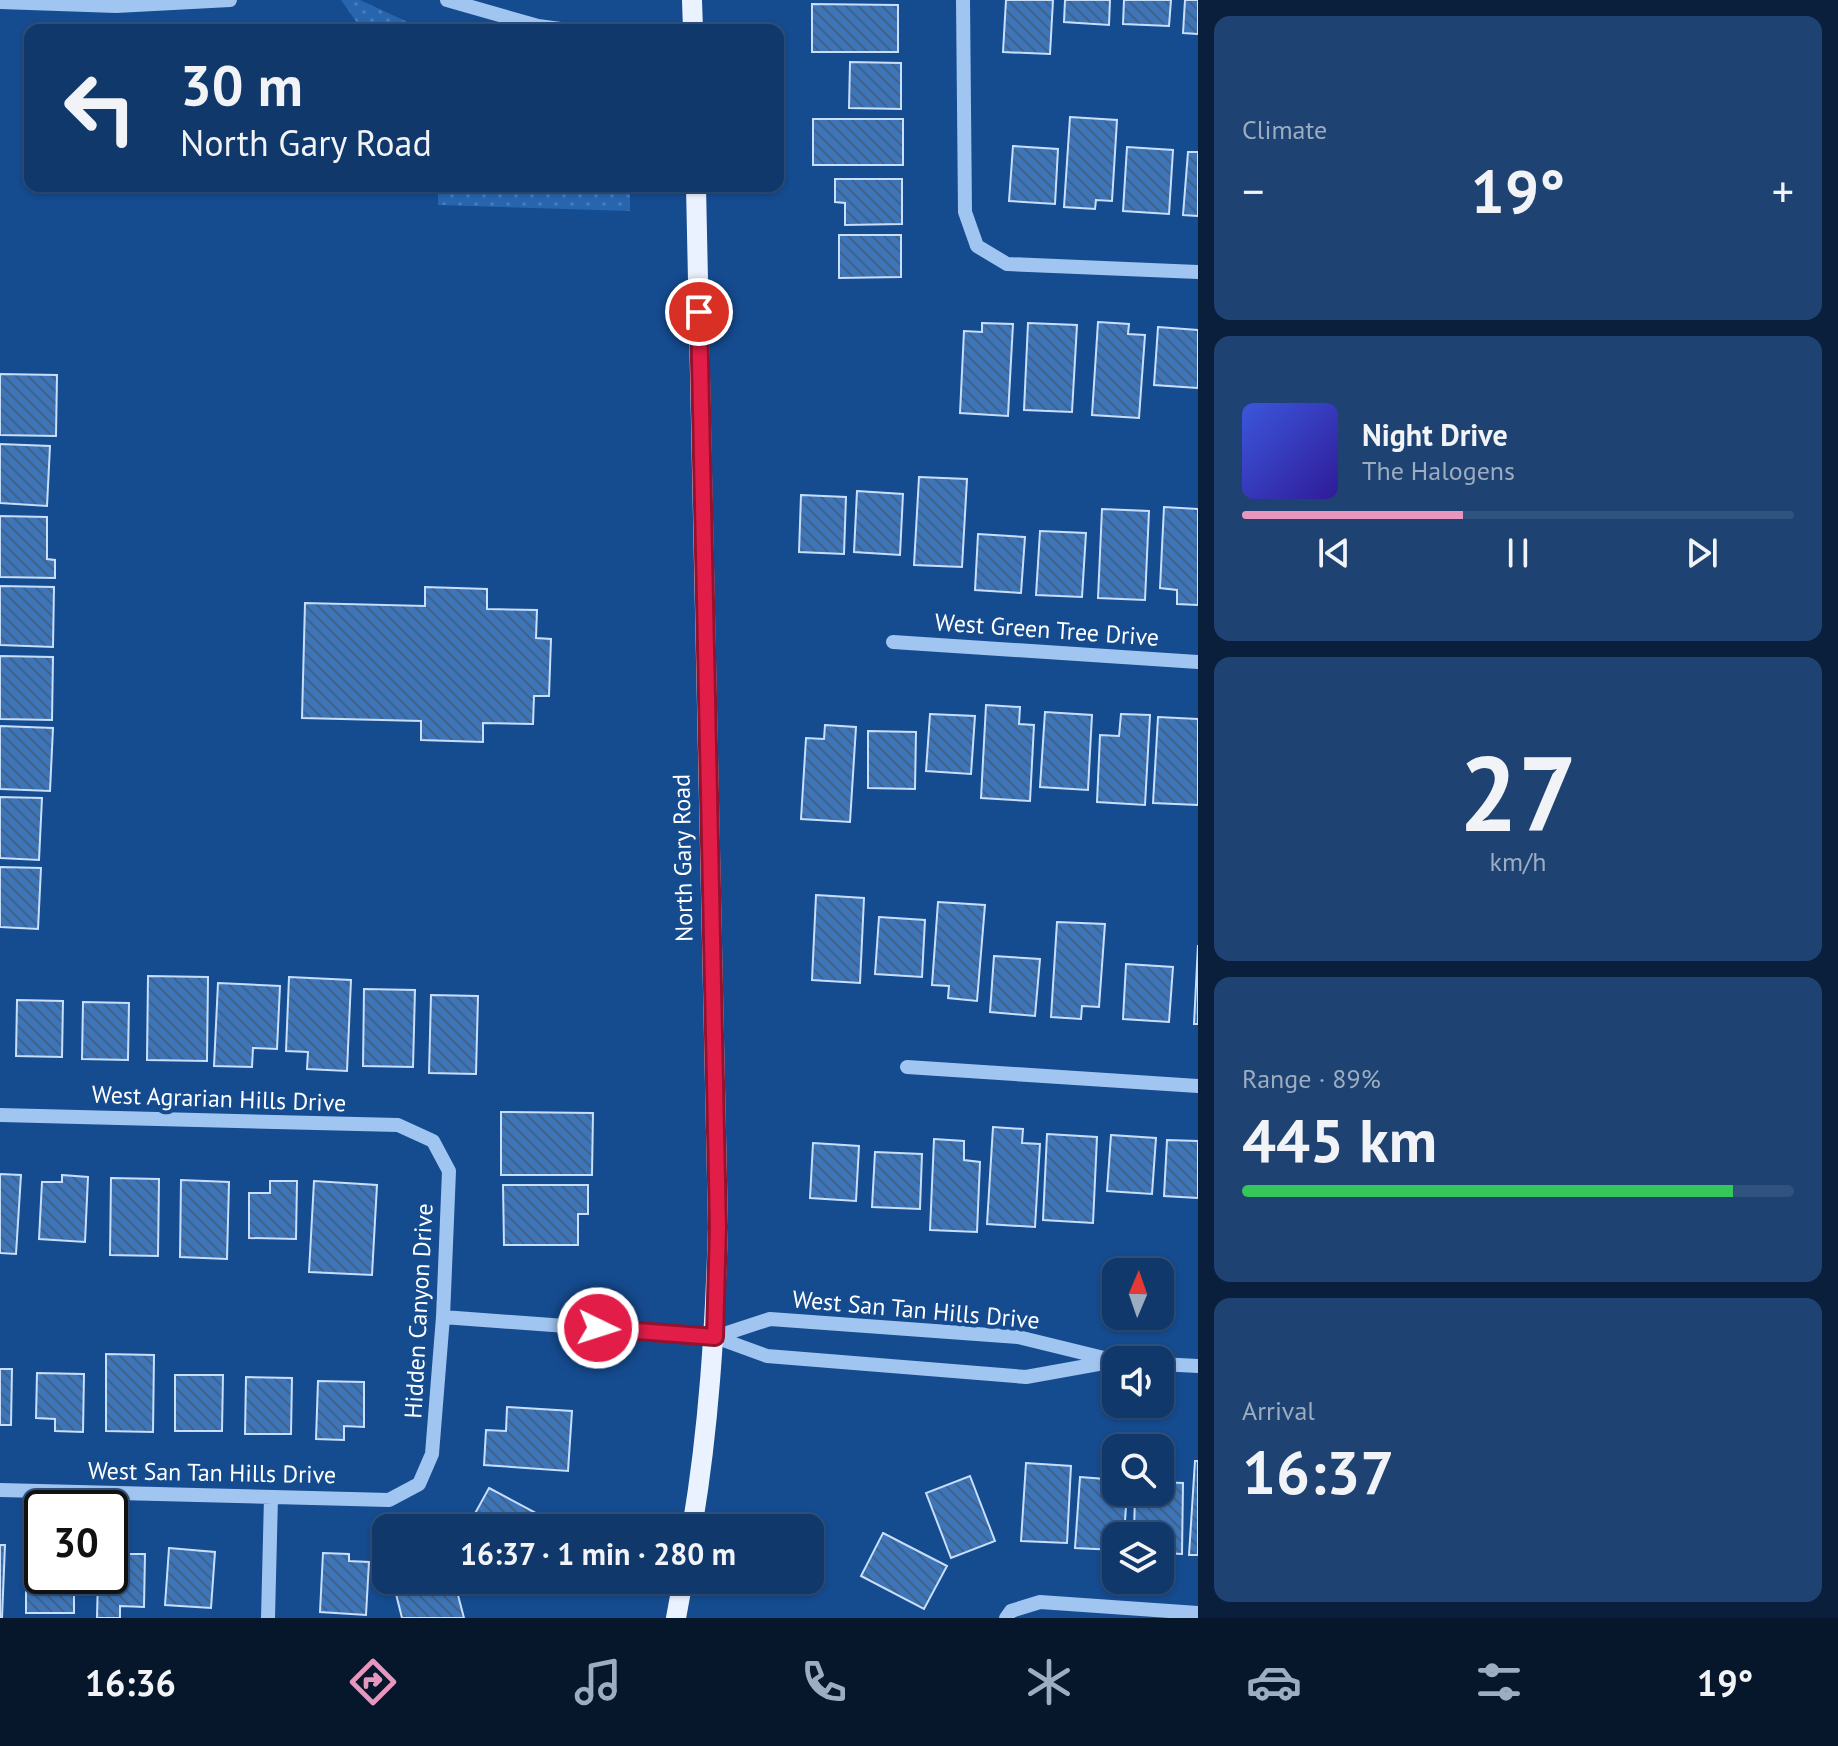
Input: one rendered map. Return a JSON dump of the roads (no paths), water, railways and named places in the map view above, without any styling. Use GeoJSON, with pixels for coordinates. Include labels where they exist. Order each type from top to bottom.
{"type":"FeatureCollection","features":[{"type":"Feature","properties":{"kind":"main road"},"geometry":{"type":"LineString","coordinates":[[692,0],[693,24]]}},
{"type":"Feature","properties":{"kind":"main road","name":"North Gary Road"},"geometry":{"type":"LineString","coordinates":[[694,1514],[705,1445],[715,1337],[718,1227],[696,192]]}},
{"type":"Feature","properties":{"kind":"main road"},"geometry":{"type":"LineString","coordinates":[[676,1618],[680,1594]]}},
{"type":"Feature","properties":{"kind":"street"},"geometry":{"type":"LineString","coordinates":[[0,2],[116,6],[230,0]]}},
{"type":"Feature","properties":{"kind":"street"},"geometry":{"type":"LineString","coordinates":[[447,0],[531,24]]}},
{"type":"Feature","properties":{"kind":"street"},"geometry":{"type":"LineString","coordinates":[[963,0],[965,212],[977,246],[1007,264],[1198,272]]}},
{"type":"Feature","properties":{"kind":"street","name":"West Green Tree Drive"},"geometry":{"type":"LineString","coordinates":[[893,642],[1198,662]]}},
{"type":"Feature","properties":{"kind":"street"},"geometry":{"type":"LineString","coordinates":[[907,1067],[1198,1086]]}},
{"type":"Feature","properties":{"kind":"street","name":"West Agrarian Hills Drive"},"geometry":{"type":"LineString","coordinates":[[0,1115],[398,1125],[433,1141]]}},
{"type":"Feature","properties":{"kind":"street","name":"Hidden Canyon Drive"},"geometry":{"type":"LineString","coordinates":[[419,1484],[432,1454],[443,1317],[449,1171],[433,1141]]}},
{"type":"Feature","properties":{"kind":"street","name":"West San Tan Hills Drive"},"geometry":{"type":"LineString","coordinates":[[443,1317],[715,1337],[767,1356],[1026,1377],[1102,1363]]}},
{"type":"Feature","properties":{"kind":"street","name":"West San Tan Hills Drive"},"geometry":{"type":"LineString","coordinates":[[715,1337],[770,1319],[1018,1337],[1102,1358]]}},
{"type":"Feature","properties":{"kind":"street"},"geometry":{"type":"LineString","coordinates":[[1174,1365],[1198,1366]]}},
{"type":"Feature","properties":{"kind":"street","name":"West San Tan Hills Drive"},"geometry":{"type":"LineString","coordinates":[[0,1490],[389,1500],[419,1484]]}},
{"type":"Feature","properties":{"kind":"street"},"geometry":{"type":"LineString","coordinates":[[268,1618],[271,1497]]}},
{"type":"Feature","properties":{"kind":"street"},"geometry":{"type":"LineString","coordinates":[[1008,1614],[1040,1602],[1198,1613]]}}]}
